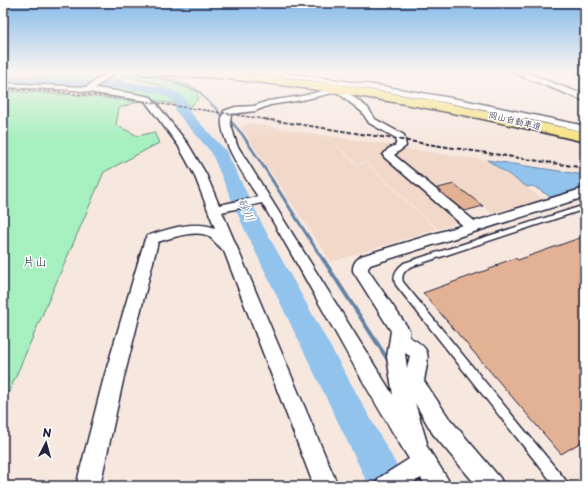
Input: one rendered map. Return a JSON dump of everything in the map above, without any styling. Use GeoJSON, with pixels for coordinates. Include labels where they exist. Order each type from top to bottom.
{"type":"FeatureCollection","features":[{"type":"Feature","properties":{"kind":"highway","name":"岡山自動車道"},"geometry":{"type":"LineString","coordinates":[[385,95],[464,110],[585,137]]}},
{"type":"Feature","properties":{"kind":"highway","name":"岡山自動車道"},"geometry":{"type":"LineString","coordinates":[[406,95],[466,106],[585,133]]}},
{"type":"Feature","properties":{"kind":"street"},"geometry":{"type":"LineString","coordinates":[[128,95],[150,101],[150,103],[159,112],[183,144],[200,174],[218,210],[266,341],[323,483]]}},
{"type":"Feature","properties":{"kind":"street"},"geometry":{"type":"LineString","coordinates":[[316,95],[268,103],[255,108],[235,110],[227,113],[226,122],[232,145],[263,200],[374,384],[433,476]]}},
{"type":"Feature","properties":{"kind":"street"},"geometry":{"type":"LineString","coordinates":[[344,95],[362,107],[372,121],[401,137],[401,146],[388,155],[473,227]]}},
{"type":"Feature","properties":{"kind":"street"},"geometry":{"type":"LineString","coordinates":[[364,95],[468,113],[585,141]]}},
{"type":"Feature","properties":{"kind":"street"},"geometry":{"type":"LineString","coordinates":[[424,95],[585,129]]}},
{"type":"Feature","properties":{"kind":"street"},"geometry":{"type":"LineString","coordinates":[[433,476],[414,437],[401,382],[396,357],[396,350],[401,335],[400,330],[361,271],[360,266],[367,260],[585,192]]}},
{"type":"Feature","properties":{"kind":"street"},"geometry":{"type":"LineString","coordinates":[[218,210],[263,200]]}},
{"type":"Feature","properties":{"kind":"street"},"geometry":{"type":"LineString","coordinates":[[88,486],[113,381],[152,239],[200,228],[208,230],[232,250]]}},
{"type":"Feature","properties":{"kind":"street"},"geometry":{"type":"LineString","coordinates":[[400,341],[416,350],[419,356],[414,383],[441,426],[492,486]]}},
{"type":"Feature","properties":{"kind":"street"},"geometry":{"type":"LineString","coordinates":[[387,486],[433,476]]}},
{"type":"Feature","properties":{"kind":"lane"},"geometry":{"type":"LineString","coordinates":[[563,486],[404,289],[397,278],[403,267],[407,265],[585,207]]}},
{"type":"Feature","properties":{"kind":"shaded area"},"geometry":{"type":"Polygon","coordinates":[[[249,123],[327,136],[356,165],[366,163],[436,229],[331,262],[241,127],[249,123]]]}},
{"type":"Feature","properties":{"kind":"shaded area"},"geometry":{"type":"Polygon","coordinates":[[[328,136],[396,146],[383,153],[383,156],[458,219],[459,222],[438,229],[366,162],[357,164],[328,136]]]}},
{"type":"Feature","properties":{"kind":"shaded area"},"geometry":{"type":"Polygon","coordinates":[[[406,149],[485,160],[543,199],[492,213],[453,183],[432,188],[397,158],[396,156],[398,153],[406,149]]]}},
{"type":"Feature","properties":{"kind":"green space"},"geometry":{"type":"Polygon","coordinates":[[[3,95],[74,95],[138,102],[119,108],[116,125],[138,136],[154,132],[159,143],[104,172],[3,406],[3,95]]]}},
{"type":"Feature","properties":{"kind":"green space"},"geometry":{"type":"Polygon","coordinates":[[[138,95],[198,95],[198,99],[191,106],[157,101],[149,97],[138,95]]]}},
{"type":"Feature","properties":{"kind":"water"},"geometry":{"type":"Polygon","coordinates":[[[487,160],[585,175],[585,187],[551,197],[533,186],[527,187],[487,160]]]}},
{"type":"Feature","properties":{"kind":"building"},"geometry":{"type":"Polygon","coordinates":[[[454,184],[483,206],[461,212],[434,189],[454,184]]]}},
{"type":"Feature","properties":{"kind":"building"},"geometry":{"type":"Polygon","coordinates":[[[585,236],[585,440],[561,454],[423,293],[498,266],[496,265],[515,258],[518,260],[585,236]]]}},
{"type":"Feature","properties":{"kind":"waterway","name":"砂川"},"geometry":{"type":"LineString","coordinates":[[172,95],[182,103],[181,110],[218,151],[253,226],[388,486]]}},
{"type":"Feature","properties":{"kind":"waterway"},"geometry":{"type":"LineString","coordinates":[[202,95],[218,110],[218,113],[225,117]]}},
{"type":"Feature","properties":{"kind":"waterway"},"geometry":{"type":"LineString","coordinates":[[230,120],[242,134],[273,181]]}},
{"type":"Feature","properties":{"kind":"waterway"},"geometry":{"type":"LineString","coordinates":[[272,180],[323,260]]}},
{"type":"Feature","properties":{"kind":"waterway"},"geometry":{"type":"LineString","coordinates":[[323,259],[388,360]]}},
{"type":"Feature","properties":{"kind":"waterway"},"geometry":{"type":"LineString","coordinates":[[388,359],[390,363]]}},
{"type":"Feature","properties":{"kind":"railway"},"geometry":{"type":"LineString","coordinates":[[86,95],[129,99],[270,120]]}},
{"type":"Feature","properties":{"kind":"railway"},"geometry":{"type":"LineString","coordinates":[[264,119],[585,168]]}},
{"type":"Feature","properties":{"kind":"district","name":"片山"},"geometry":{"type":"Point","coordinates":[35,262]}}]}
